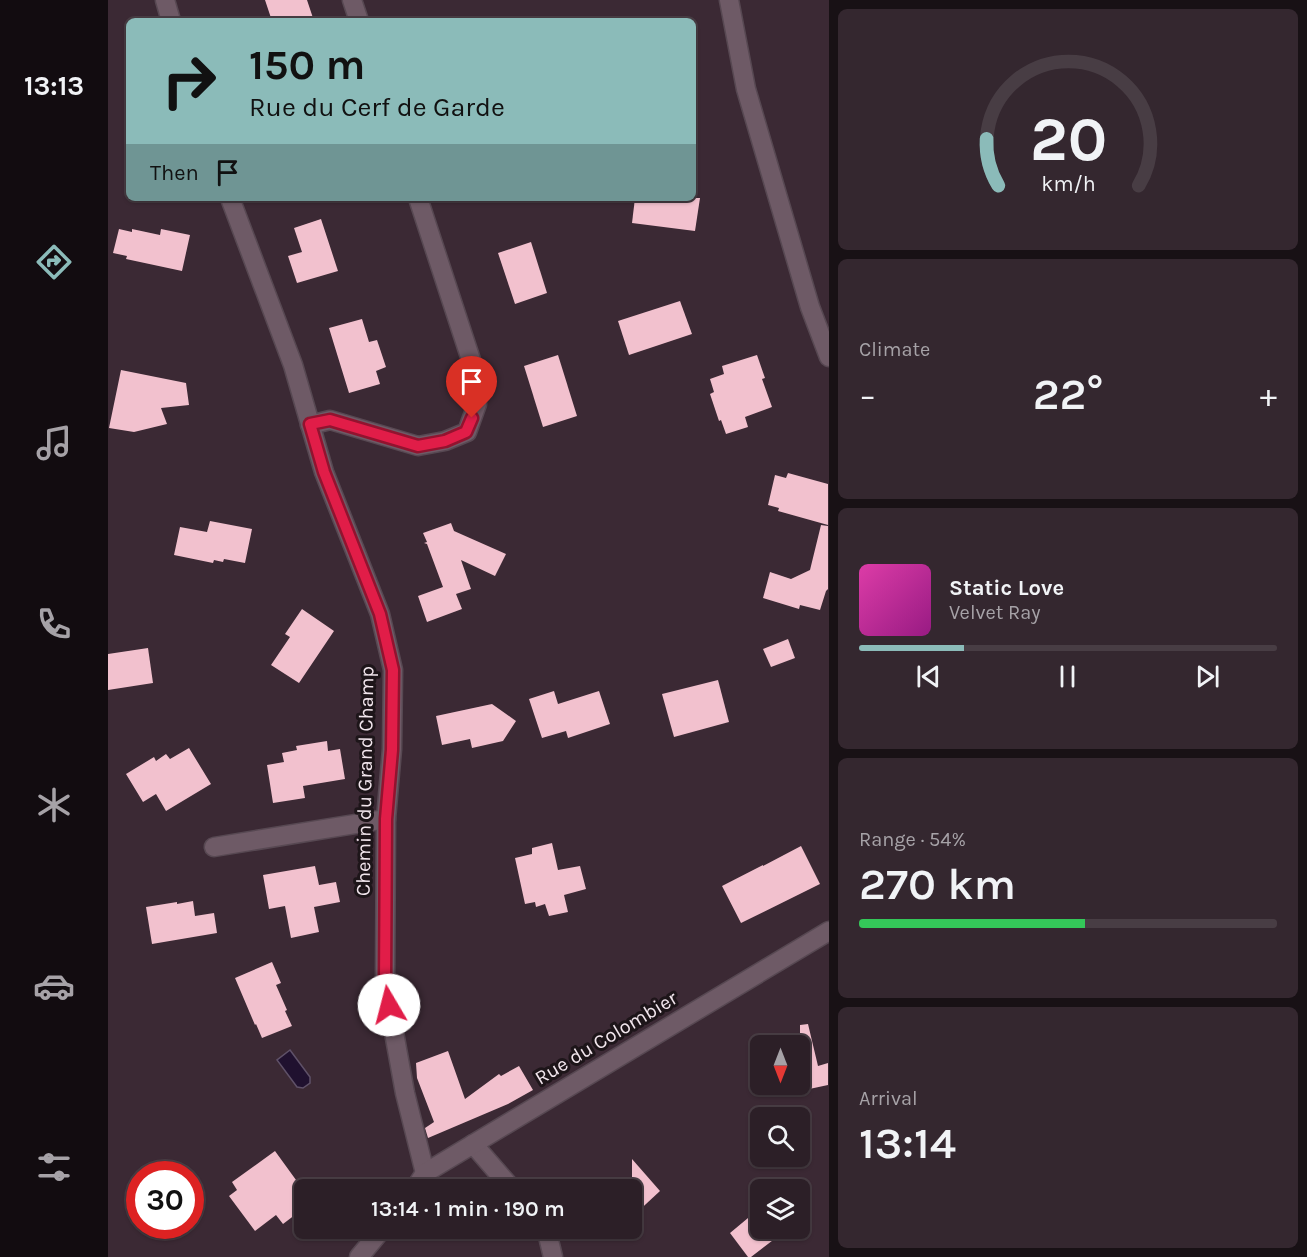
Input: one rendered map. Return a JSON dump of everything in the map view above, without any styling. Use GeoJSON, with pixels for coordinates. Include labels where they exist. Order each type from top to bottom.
{"type":"FeatureCollection","features":[{"type":"Feature","properties":{"kind":"street"},"geometry":{"type":"LineString","coordinates":[[165,0],[170,18]]}},
{"type":"Feature","properties":{"kind":"street"},"geometry":{"type":"LineString","coordinates":[[352,0],[358,18]]}},
{"type":"Feature","properties":{"kind":"street"},"geometry":{"type":"LineString","coordinates":[[729,0],[746,89],[810,307],[828,357]]}},
{"type":"Feature","properties":{"kind":"street","name":"Chemin du Grand Champ"},"geometry":{"type":"LineString","coordinates":[[231,201],[293,365],[324,472],[380,614],[393,670],[392,750],[386,819],[385,983],[405,1093],[425,1173]]}},
{"type":"Feature","properties":{"kind":"street"},"geometry":{"type":"LineString","coordinates":[[310,424],[330,420],[418,446],[445,441],[466,432],[477,404],[473,366],[419,201]]}},
{"type":"Feature","properties":{"kind":"street"},"geometry":{"type":"LineString","coordinates":[[214,847],[386,819]]}},
{"type":"Feature","properties":{"kind":"street","name":"Rue du Colombier"},"geometry":{"type":"LineString","coordinates":[[421,1179],[425,1173],[828,931]]}},
{"type":"Feature","properties":{"kind":"street"},"geometry":{"type":"LineString","coordinates":[[473,1144],[503,1179]]}},
{"type":"Feature","properties":{"kind":"street"},"geometry":{"type":"LineString","coordinates":[[359,1257],[374,1239]]}},
{"type":"Feature","properties":{"kind":"street"},"geometry":{"type":"LineString","coordinates":[[549,1239],[553,1257]]}},
{"type":"Feature","properties":{"kind":"shaded area"},"geometry":{"type":"Polygon","coordinates":[[[290,1050],[310,1077],[310,1083],[303,1088],[297,1087],[277,1060],[290,1050]]]}},
{"type":"Feature","properties":{"kind":"building"},"geometry":{"type":"Polygon","coordinates":[[[265,0],[307,0],[313,18],[271,18],[265,0]]]}},
{"type":"Feature","properties":{"kind":"building"},"geometry":{"type":"Polygon","coordinates":[[[696,198],[700,198],[695,231],[632,223],[635,201],[696,201],[696,198]]]}},
{"type":"Feature","properties":{"kind":"building"},"geometry":{"type":"Polygon","coordinates":[[[321,219],[338,271],[297,283],[288,256],[302,252],[294,228],[321,219]]]}},
{"type":"Feature","properties":{"kind":"building"},"geometry":{"type":"Polygon","coordinates":[[[119,229],[132,232],[132,229],[160,235],[161,229],[190,235],[182,271],[126,259],[127,256],[113,253],[119,229]]]}},
{"type":"Feature","properties":{"kind":"building"},"geometry":{"type":"Polygon","coordinates":[[[531,242],[547,293],[515,304],[498,253],[531,242]]]}},
{"type":"Feature","properties":{"kind":"building"},"geometry":{"type":"Polygon","coordinates":[[[680,301],[692,334],[629,355],[618,321],[680,301]]]}},
{"type":"Feature","properties":{"kind":"building"},"geometry":{"type":"Polygon","coordinates":[[[362,319],[369,342],[377,340],[386,367],[376,371],[380,384],[349,393],[329,328],[362,319]]]}},
{"type":"Feature","properties":{"kind":"building"},"geometry":{"type":"Polygon","coordinates":[[[558,355],[577,416],[543,427],[524,366],[558,355]]]}},
{"type":"Feature","properties":{"kind":"building"},"geometry":{"type":"Polygon","coordinates":[[[757,355],[765,378],[762,379],[772,407],[745,417],[748,427],[726,434],[710,394],[714,392],[710,379],[724,374],[722,366],[757,355]]]}},
{"type":"Feature","properties":{"kind":"building"},"geometry":{"type":"Polygon","coordinates":[[[121,370],[186,383],[189,405],[161,408],[167,424],[134,432],[109,428],[121,370]]]}},
{"type":"Feature","properties":{"kind":"building"},"geometry":{"type":"Polygon","coordinates":[[[788,473],[828,484],[828,525],[778,511],[779,508],[768,505],[775,475],[786,478],[788,473]]]}},
{"type":"Feature","properties":{"kind":"building"},"geometry":{"type":"Polygon","coordinates":[[[210,521],[252,529],[245,563],[224,559],[223,562],[214,560],[213,563],[174,555],[180,527],[207,532],[210,521]]]}},
{"type":"Feature","properties":{"kind":"building"},"geometry":{"type":"Polygon","coordinates":[[[451,523],[454,531],[506,554],[495,576],[461,560],[471,589],[456,594],[462,609],[427,622],[418,596],[443,587],[427,544],[424,543],[427,542],[423,533],[451,523]]]}},
{"type":"Feature","properties":{"kind":"building"},"geometry":{"type":"Polygon","coordinates":[[[821,525],[828,526],[828,589],[820,610],[800,605],[799,609],[763,598],[770,572],[791,579],[810,570],[821,525]]]}},
{"type":"Feature","properties":{"kind":"building"},"geometry":{"type":"Polygon","coordinates":[[[302,609],[334,631],[299,683],[271,665],[290,637],[285,634],[302,609]]]}},
{"type":"Feature","properties":{"kind":"building"},"geometry":{"type":"Polygon","coordinates":[[[788,639],[795,658],[771,667],[763,649],[788,639]]]}},
{"type":"Feature","properties":{"kind":"building"},"geometry":{"type":"Polygon","coordinates":[[[148,648],[153,683],[108,690],[108,654],[148,648]]]}},
{"type":"Feature","properties":{"kind":"building"},"geometry":{"type":"Polygon","coordinates":[[[718,680],[729,722],[674,737],[662,694],[718,680]]]}},
{"type":"Feature","properties":{"kind":"building"},"geometry":{"type":"Polygon","coordinates":[[[554,691],[558,704],[599,691],[610,724],[568,738],[566,731],[542,738],[529,699],[554,691]]]}},
{"type":"Feature","properties":{"kind":"building"},"geometry":{"type":"Polygon","coordinates":[[[492,704],[516,721],[503,741],[472,748],[470,739],[442,745],[436,716],[492,704]]]}},
{"type":"Feature","properties":{"kind":"building"},"geometry":{"type":"Polygon","coordinates":[[[327,741],[328,751],[340,749],[345,779],[303,786],[305,798],[273,803],[267,765],[284,762],[282,753],[297,750],[296,746],[327,741]]]}},
{"type":"Feature","properties":{"kind":"building"},"geometry":{"type":"Polygon","coordinates":[[[189,748],[211,784],[166,811],[156,794],[143,802],[126,774],[154,757],[156,761],[166,754],[170,759],[189,748]]]}},
{"type":"Feature","properties":{"kind":"building"},"geometry":{"type":"Polygon","coordinates":[[[552,843],[558,870],[580,866],[586,889],[564,895],[568,912],[549,916],[545,904],[536,907],[535,902],[525,904],[515,858],[532,854],[532,848],[552,843]]]}},
{"type":"Feature","properties":{"kind":"building"},"geometry":{"type":"Polygon","coordinates":[[[801,846],[820,884],[741,923],[722,886],[801,846]]]}},
{"type":"Feature","properties":{"kind":"building"},"geometry":{"type":"Polygon","coordinates":[[[315,866],[319,885],[336,882],[340,902],[314,907],[319,932],[291,938],[285,906],[269,909],[263,875],[315,866]]]}},
{"type":"Feature","properties":{"kind":"building"},"geometry":{"type":"Polygon","coordinates":[[[193,901],[195,916],[214,913],[217,933],[152,944],[146,907],[193,901]]]}},
{"type":"Feature","properties":{"kind":"building"},"geometry":{"type":"Polygon","coordinates":[[[272,962],[281,983],[276,985],[292,1026],[262,1038],[235,978],[272,962]]]}},
{"type":"Feature","properties":{"kind":"building"},"geometry":{"type":"Polygon","coordinates":[[[808,1024],[818,1066],[828,1063],[828,1085],[810,1089],[810,1035],[800,1035],[800,1025],[808,1024]]]}},
{"type":"Feature","properties":{"kind":"building"},"geometry":{"type":"Polygon","coordinates":[[[448,1051],[465,1099],[499,1074],[501,1076],[519,1066],[533,1090],[508,1104],[428,1138],[425,1128],[434,1122],[417,1078],[416,1063],[448,1051]]]}},
{"type":"Feature","properties":{"kind":"building"},"geometry":{"type":"Polygon","coordinates":[[[275,1151],[295,1179],[294,1216],[283,1224],[276,1215],[255,1231],[229,1196],[237,1190],[232,1182],[275,1151]]]}},
{"type":"Feature","properties":{"kind":"building"},"geometry":{"type":"Polygon","coordinates":[[[632,1159],[660,1191],[642,1208],[642,1179],[632,1179],[632,1159]]]}},
{"type":"Feature","properties":{"kind":"building"},"geometry":{"type":"Polygon","coordinates":[[[750,1216],[750,1239],[775,1239],[748,1257],[730,1233],[750,1216]]]}},
{"type":"Feature","properties":{"kind":"route"},"geometry":{"type":"LineString","coordinates":[[389,1005],[385,983],[386,819],[392,750],[393,670],[380,614],[324,472],[310,424],[330,420],[418,446],[445,441],[466,432],[472,418]]}}]}
